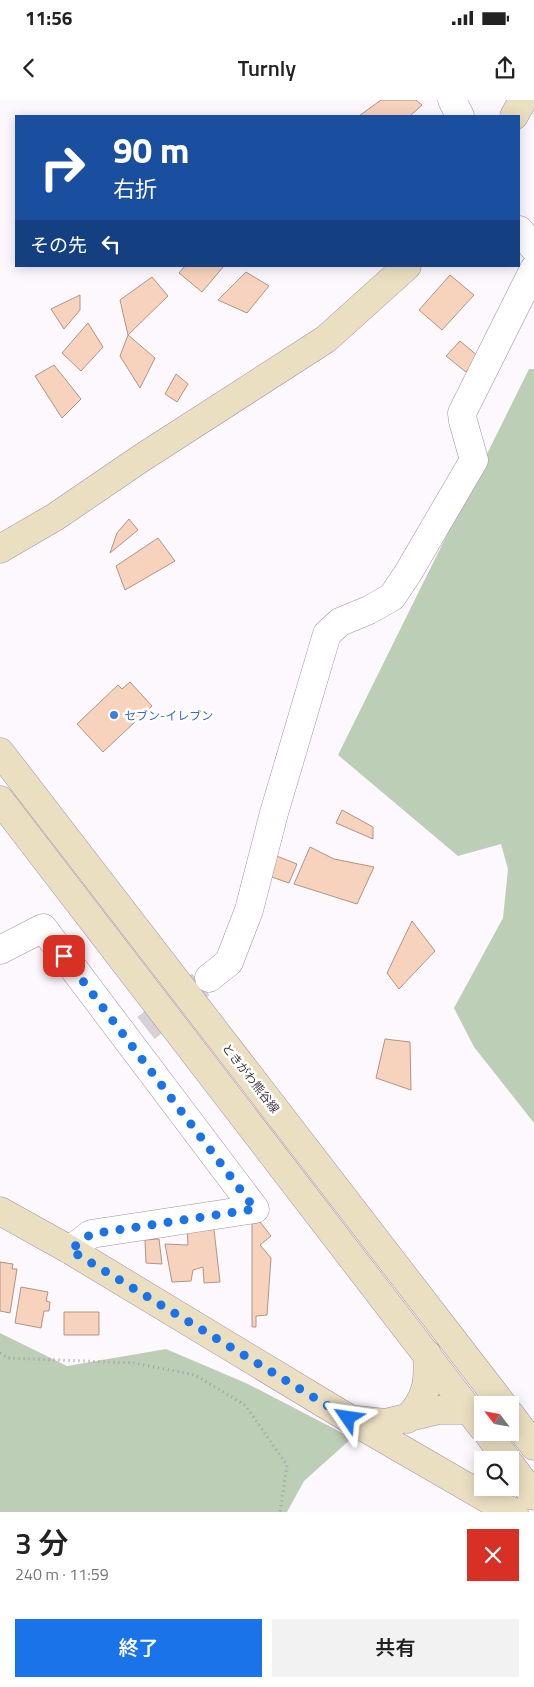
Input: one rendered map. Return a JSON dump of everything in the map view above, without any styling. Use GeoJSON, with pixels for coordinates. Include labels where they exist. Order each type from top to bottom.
{"type":"FeatureCollection","features":[{"type":"Feature","properties":{"kind":"main road"},"geometry":{"type":"LineString","coordinates":[[515,115],[523,100]]}},
{"type":"Feature","properties":{"kind":"main road"},"geometry":{"type":"LineString","coordinates":[[0,549],[55,517],[326,339],[406,267]]}},
{"type":"Feature","properties":{"kind":"main road","name":"ときがわ熊谷線"},"geometry":{"type":"LineString","coordinates":[[0,752],[494,1396]]}},
{"type":"Feature","properties":{"kind":"main road"},"geometry":{"type":"LineString","coordinates":[[0,800],[427,1354],[474,1412]]}},
{"type":"Feature","properties":{"kind":"main road"},"geometry":{"type":"LineString","coordinates":[[0,1211],[70,1250],[348,1418],[500,1506],[514,1512]]}},
{"type":"Feature","properties":{"kind":"main road"},"geometry":{"type":"LineString","coordinates":[[407,1419],[417,1408],[425,1394],[428,1376],[427,1354]]}},
{"type":"Feature","properties":{"kind":"main road"},"geometry":{"type":"LineString","coordinates":[[348,1418],[384,1423],[439,1410],[474,1416]]}},
{"type":"Feature","properties":{"kind":"main road"},"geometry":{"type":"LineString","coordinates":[[519,1476],[534,1496]]}},
{"type":"Feature","properties":{"kind":"street"},"geometry":{"type":"LineString","coordinates":[[452,100],[460,115]]}},
{"type":"Feature","properties":{"kind":"street"},"geometry":{"type":"LineString","coordinates":[[520,231],[534,248]]}},
{"type":"Feature","properties":{"kind":"street"},"geometry":{"type":"LineString","coordinates":[[209,978],[229,962],[249,910],[274,813],[327,634],[340,622],[369,610],[392,597],[474,460],[462,412],[534,269]]}},
{"type":"Feature","properties":{"kind":"street"},"geometry":{"type":"LineString","coordinates":[[0,950],[43,928],[137,1035],[255,1209],[91,1234],[70,1250]]}},
{"type":"Feature","properties":{"kind":"path"},"geometry":{"type":"LineString","coordinates":[[0,1353],[8,1358],[134,1363],[195,1375],[245,1405],[287,1465],[280,1512]]}},
{"type":"Feature","properties":{"kind":"green space"},"geometry":{"type":"Polygon","coordinates":[[[529,369],[534,369],[534,1123],[474,1047],[454,1008],[503,918],[508,869],[501,844],[458,856],[338,755],[529,369]]]}},
{"type":"Feature","properties":{"kind":"green space"},"geometry":{"type":"Polygon","coordinates":[[[0,1333],[67,1366],[166,1349],[248,1384],[352,1438],[304,1481],[287,1512],[0,1512],[0,1333]]]}},
{"type":"Feature","properties":{"kind":"building"},"geometry":{"type":"Polygon","coordinates":[[[381,100],[416,100],[422,105],[411,115],[360,115],[381,100]]]}},
{"type":"Feature","properties":{"kind":"building"},"geometry":{"type":"Polygon","coordinates":[[[184,267],[223,267],[202,292],[179,273],[184,267]]]}},
{"type":"Feature","properties":{"kind":"building"},"geometry":{"type":"Polygon","coordinates":[[[246,272],[269,286],[247,313],[218,300],[246,272]]]}},
{"type":"Feature","properties":{"kind":"building"},"geometry":{"type":"Polygon","coordinates":[[[450,275],[474,295],[442,330],[419,310],[450,275]]]}},
{"type":"Feature","properties":{"kind":"building"},"geometry":{"type":"Polygon","coordinates":[[[152,277],[168,296],[128,335],[120,300],[152,277]]]}},
{"type":"Feature","properties":{"kind":"building"},"geometry":{"type":"Polygon","coordinates":[[[80,295],[80,310],[64,329],[51,309],[80,295]]]}},
{"type":"Feature","properties":{"kind":"building"},"geometry":{"type":"Polygon","coordinates":[[[88,323],[103,347],[81,371],[62,353],[88,323]]]}},
{"type":"Feature","properties":{"kind":"building"},"geometry":{"type":"Polygon","coordinates":[[[128,335],[155,358],[140,388],[120,356],[128,335]]]}},
{"type":"Feature","properties":{"kind":"building"},"geometry":{"type":"Polygon","coordinates":[[[460,341],[478,356],[466,372],[446,356],[460,341]]]}},
{"type":"Feature","properties":{"kind":"building"},"geometry":{"type":"Polygon","coordinates":[[[54,365],[81,399],[62,418],[35,376],[54,365]]]}},
{"type":"Feature","properties":{"kind":"building"},"geometry":{"type":"Polygon","coordinates":[[[176,374],[188,384],[177,402],[165,394],[176,374]]]}},
{"type":"Feature","properties":{"kind":"building"},"geometry":{"type":"Polygon","coordinates":[[[129,519],[138,530],[110,553],[117,533],[129,519]]]}},
{"type":"Feature","properties":{"kind":"building"},"geometry":{"type":"Polygon","coordinates":[[[158,538],[175,561],[125,590],[116,566],[158,538]]]}},
{"type":"Feature","properties":{"kind":"building","name":"セブン-イレブン"},"geometry":{"type":"Polygon","coordinates":[[[130,682],[152,706],[103,752],[77,724],[118,685],[122,689],[130,682]]]}},
{"type":"Feature","properties":{"kind":"building"},"geometry":{"type":"Polygon","coordinates":[[[342,810],[373,827],[373,839],[336,823],[342,810]]]}},
{"type":"Feature","properties":{"kind":"building"},"geometry":{"type":"Polygon","coordinates":[[[310,847],[334,859],[374,867],[357,904],[294,884],[310,847]]]}},
{"type":"Feature","properties":{"kind":"building"},"geometry":{"type":"Polygon","coordinates":[[[274,855],[297,864],[289,883],[266,875],[274,855]]]}},
{"type":"Feature","properties":{"kind":"building"},"geometry":{"type":"Polygon","coordinates":[[[412,921],[435,951],[399,989],[387,973],[412,921]]]}},
{"type":"Feature","properties":{"kind":"building"},"geometry":{"type":"Polygon","coordinates":[[[385,1039],[410,1042],[411,1090],[376,1078],[385,1039]]]}},
{"type":"Feature","properties":{"kind":"building"},"geometry":{"type":"Polygon","coordinates":[[[213,1221],[220,1282],[204,1283],[203,1267],[193,1270],[191,1281],[172,1282],[165,1244],[188,1245],[187,1226],[213,1221]]]}},
{"type":"Feature","properties":{"kind":"building"},"geometry":{"type":"Polygon","coordinates":[[[260,1222],[271,1236],[260,1245],[271,1258],[267,1315],[256,1316],[256,1327],[252,1327],[252,1224],[260,1222]]]}},
{"type":"Feature","properties":{"kind":"building"},"geometry":{"type":"Polygon","coordinates":[[[159,1239],[162,1264],[146,1263],[145,1240],[159,1239]]]}},
{"type":"Feature","properties":{"kind":"building"},"geometry":{"type":"Polygon","coordinates":[[[0,1262],[13,1264],[12,1269],[17,1269],[10,1313],[0,1311],[0,1262]]]}},
{"type":"Feature","properties":{"kind":"building"},"geometry":{"type":"Polygon","coordinates":[[[21,1287],[48,1292],[46,1301],[50,1302],[49,1311],[44,1311],[41,1328],[15,1323],[21,1287]]]}},
{"type":"Feature","properties":{"kind":"building"},"geometry":{"type":"Polygon","coordinates":[[[64,1312],[99,1312],[99,1335],[64,1335],[64,1312]]]}},
{"type":"Feature","properties":{"kind":"tunnel"},"geometry":{"type":"LineString","coordinates":[[146,1028],[205,981]]}},
{"type":"Feature","properties":{"kind":"place","name":"セブン-イレブン"},"geometry":{"type":"Point","coordinates":[114,715]}},
{"type":"Feature","properties":{"kind":"route"},"geometry":{"type":"LineString","coordinates":[[64,956],[255,1209],[91,1234],[70,1250],[260,1363],[348,1418]]}}]}
